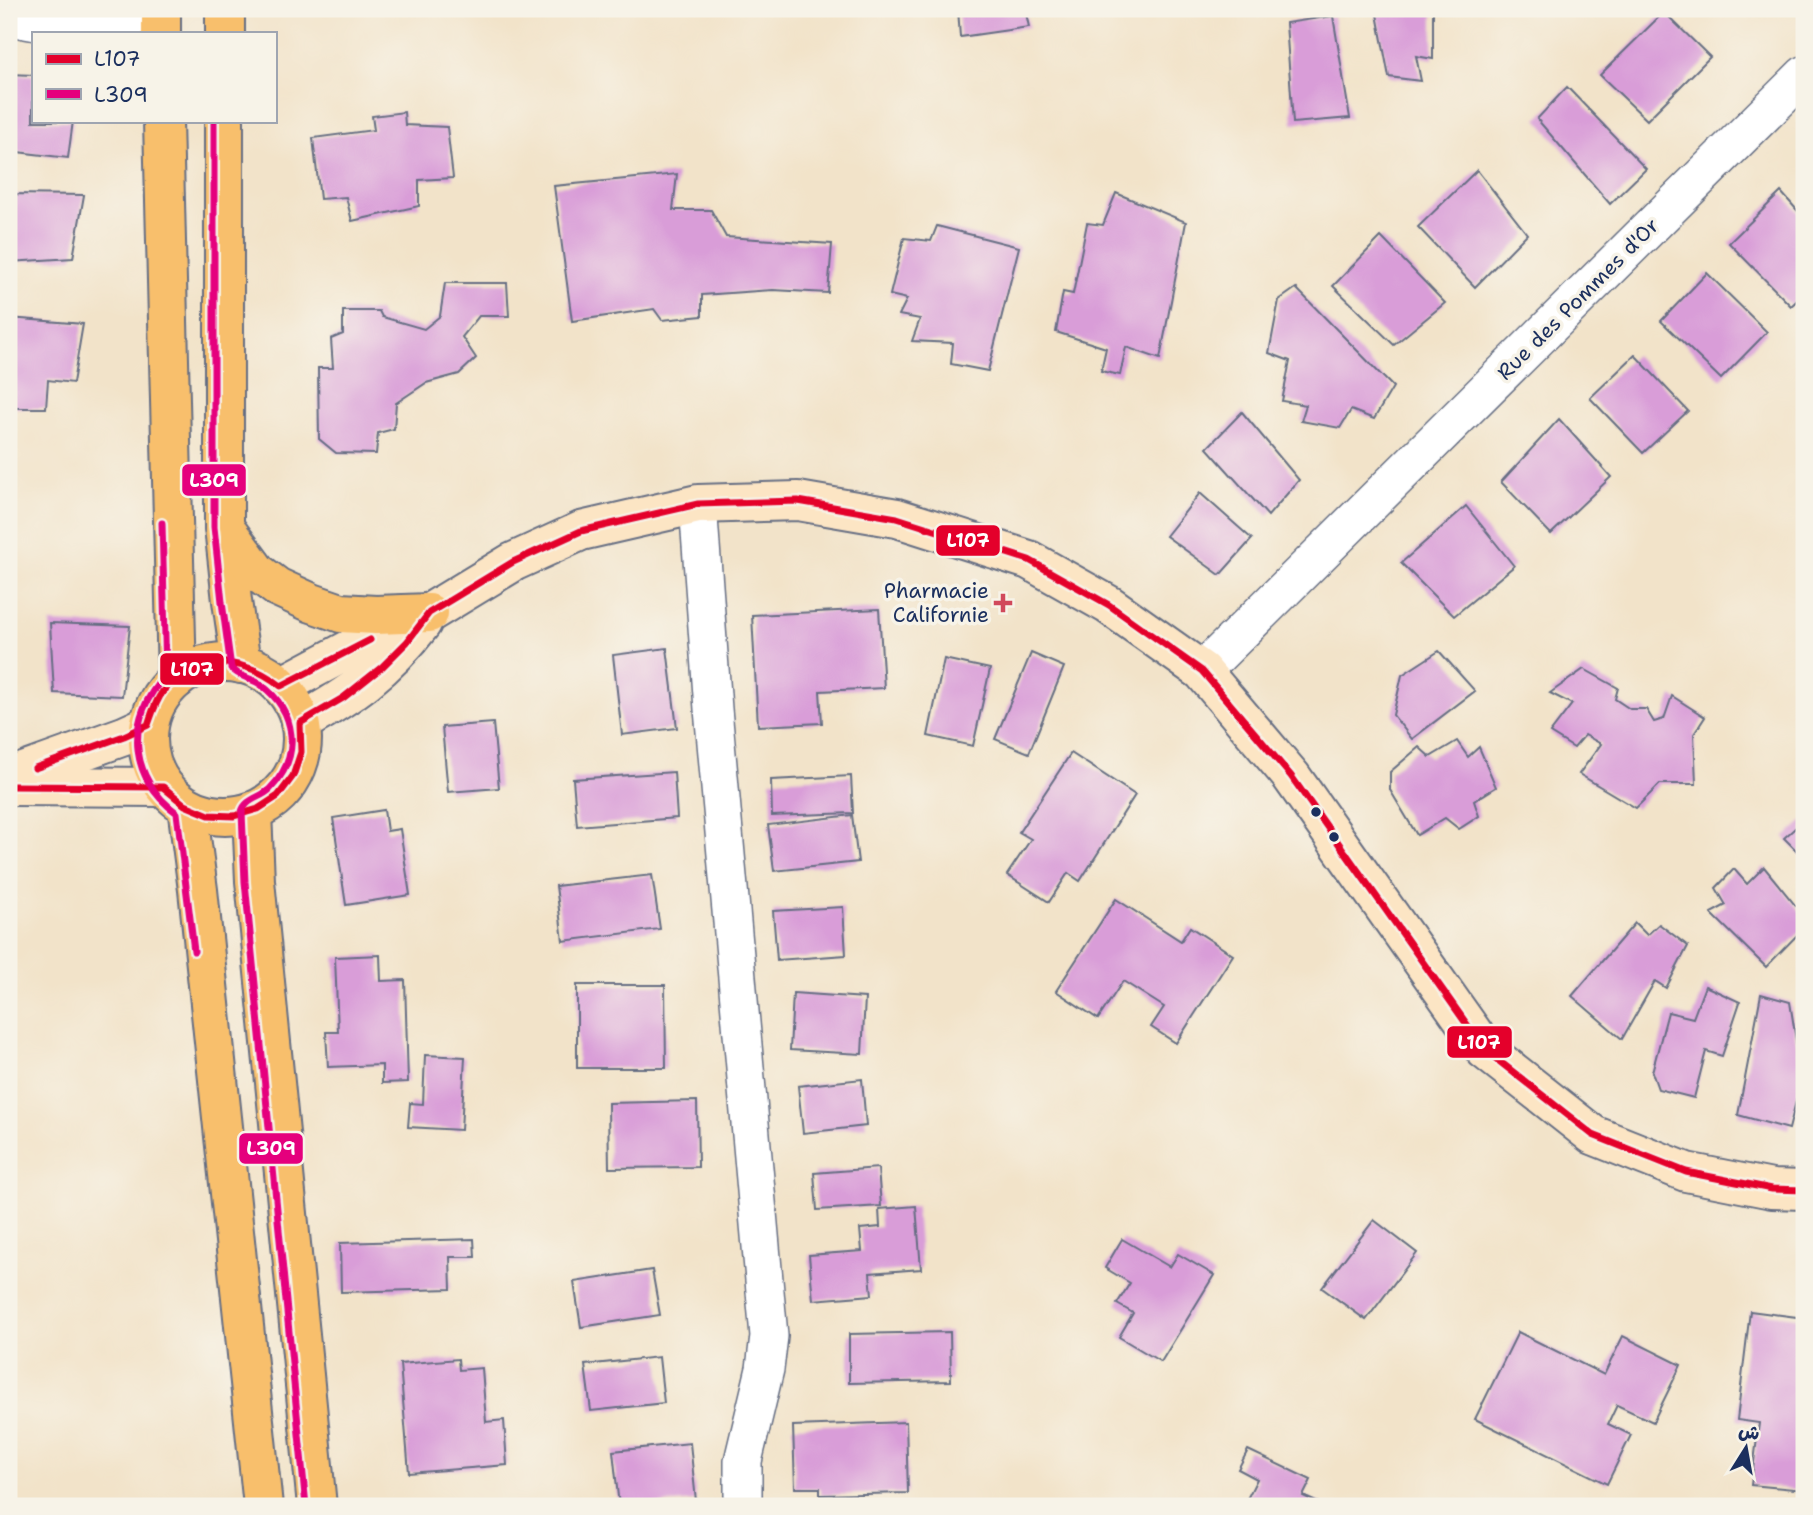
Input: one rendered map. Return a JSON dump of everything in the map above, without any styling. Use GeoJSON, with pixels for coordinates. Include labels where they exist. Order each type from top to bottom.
{"type":"FeatureCollection","features":[{"type":"Feature","properties":{"kind":"main road"},"geometry":{"type":"LineString","coordinates":[[225,9],[225,32]]}},
{"type":"Feature","properties":{"kind":"main road"},"geometry":{"type":"LineString","coordinates":[[163,122],[173,605],[177,679]]}},
{"type":"Feature","properties":{"kind":"main road"},"geometry":{"type":"LineString","coordinates":[[224,122],[224,527],[242,664]]}},
{"type":"Feature","properties":{"kind":"main road"},"geometry":{"type":"LineString","coordinates":[[281,686],[358,645],[429,613],[513,562],[581,531],[698,504],[799,501],[897,518],[1029,560],[1109,605],[1202,671],[1291,776],[1485,1050],[1593,1135],[1686,1172],[1772,1189],[1804,1190]]}},
{"type":"Feature","properties":{"kind":"main road"},"geometry":{"type":"LineString","coordinates":[[224,527],[257,572],[277,587],[312,603],[341,613],[429,613]]}},
{"type":"Feature","properties":{"kind":"main road"},"geometry":{"type":"LineString","coordinates":[[300,723],[344,698],[374,674],[407,642],[429,613]]}},
{"type":"Feature","properties":{"kind":"main road"},"geometry":{"type":"LineString","coordinates":[[9,786],[175,797],[214,816],[233,816],[252,811],[276,798],[292,778],[302,752],[300,723],[292,701],[281,686],[267,674],[251,666],[232,662],[193,668],[177,679],[159,698],[148,725],[147,747],[152,768],[175,797],[198,890],[263,1506]]}},
{"type":"Feature","properties":{"kind":"main road"},"geometry":{"type":"LineString","coordinates":[[9,778],[148,725]]}},
{"type":"Feature","properties":{"kind":"main road"},"geometry":{"type":"LineString","coordinates":[[252,811],[255,881],[317,1506]]}},
{"type":"Feature","properties":{"kind":"street"},"geometry":{"type":"LineString","coordinates":[[9,17],[48,24],[161,21]]}},
{"type":"Feature","properties":{"kind":"street","name":"Rue des Pommes d'Or"},"geometry":{"type":"LineString","coordinates":[[1202,671],[1804,75]]}},
{"type":"Feature","properties":{"kind":"street"},"geometry":{"type":"LineString","coordinates":[[698,504],[713,709],[769,1336],[765,1369],[743,1461],[743,1506]]}},
{"type":"Feature","properties":{"kind":"building"},"geometry":{"type":"Polygon","coordinates":[[[958,9],[1025,9],[1029,27],[960,37],[958,9]]]}},
{"type":"Feature","properties":{"kind":"building"},"geometry":{"type":"Polygon","coordinates":[[[1376,9],[1433,9],[1433,59],[1416,56],[1421,81],[1389,77],[1376,9]]]}},
{"type":"Feature","properties":{"kind":"building"},"geometry":{"type":"Polygon","coordinates":[[[1664,12],[1710,57],[1647,120],[1600,75],[1664,12]]]}},
{"type":"Feature","properties":{"kind":"building"},"geometry":{"type":"Polygon","coordinates":[[[1333,16],[1350,118],[1293,123],[1286,23],[1333,16]]]}},
{"type":"Feature","properties":{"kind":"building"},"geometry":{"type":"Polygon","coordinates":[[[9,74],[32,75],[32,122],[73,122],[68,158],[9,151],[9,74]]]}},
{"type":"Feature","properties":{"kind":"building"},"geometry":{"type":"Polygon","coordinates":[[[1567,87],[1646,169],[1610,204],[1537,119],[1567,87]]]}},
{"type":"Feature","properties":{"kind":"building"},"geometry":{"type":"Polygon","coordinates":[[[404,112],[405,125],[447,127],[453,178],[419,180],[419,206],[352,221],[346,197],[320,199],[313,138],[374,130],[372,116],[404,112]]]}},
{"type":"Feature","properties":{"kind":"building"},"geometry":{"type":"Polygon","coordinates":[[[1477,170],[1527,234],[1475,287],[1418,227],[1477,170]]]}},
{"type":"Feature","properties":{"kind":"building"},"geometry":{"type":"Polygon","coordinates":[[[677,174],[673,210],[711,210],[726,237],[832,244],[828,293],[773,290],[702,295],[702,316],[662,320],[654,309],[572,321],[554,186],[677,174]]]}},
{"type":"Feature","properties":{"kind":"building"},"geometry":{"type":"Polygon","coordinates":[[[1781,192],[1804,218],[1804,294],[1791,306],[1729,243],[1781,192]]]}},
{"type":"Feature","properties":{"kind":"building"},"geometry":{"type":"Polygon","coordinates":[[[1116,193],[1186,222],[1160,359],[1126,347],[1120,375],[1101,371],[1106,348],[1056,332],[1063,292],[1073,294],[1087,223],[1103,225],[1116,193]]]}},
{"type":"Feature","properties":{"kind":"building"},"geometry":{"type":"Polygon","coordinates":[[[9,194],[84,195],[73,258],[9,262],[9,194]]]}},
{"type":"Feature","properties":{"kind":"building"},"geometry":{"type":"Polygon","coordinates":[[[937,226],[1019,247],[988,371],[951,364],[953,343],[912,341],[920,319],[899,315],[907,299],[890,295],[904,238],[931,241],[937,226]]]}},
{"type":"Feature","properties":{"kind":"building"},"geometry":{"type":"Polygon","coordinates":[[[1381,237],[1445,303],[1394,345],[1333,286],[1381,237]]]}},
{"type":"Feature","properties":{"kind":"building"},"geometry":{"type":"Polygon","coordinates":[[[1707,273],[1767,332],[1721,379],[1661,321],[1707,273]]]}},
{"type":"Feature","properties":{"kind":"building"},"geometry":{"type":"Polygon","coordinates":[[[445,283],[507,283],[509,316],[479,316],[462,337],[476,358],[459,374],[426,383],[396,403],[394,429],[378,433],[376,454],[336,453],[319,439],[318,368],[333,368],[331,339],[343,334],[343,311],[379,311],[382,317],[424,329],[440,316],[445,283]]]}},
{"type":"Feature","properties":{"kind":"building"},"geometry":{"type":"Polygon","coordinates":[[[1296,288],[1393,387],[1374,419],[1351,410],[1340,428],[1301,421],[1306,405],[1282,401],[1290,361],[1269,353],[1279,300],[1296,288]]]}},
{"type":"Feature","properties":{"kind":"building"},"geometry":{"type":"Polygon","coordinates":[[[9,318],[83,324],[73,383],[48,380],[46,408],[9,408],[9,318]]]}},
{"type":"Feature","properties":{"kind":"building"},"geometry":{"type":"Polygon","coordinates":[[[1635,355],[1688,411],[1643,453],[1590,398],[1635,355]]]}},
{"type":"Feature","properties":{"kind":"building"},"geometry":{"type":"Polygon","coordinates":[[[1242,412],[1299,480],[1268,516],[1207,448],[1242,412]]]}},
{"type":"Feature","properties":{"kind":"building"},"geometry":{"type":"Polygon","coordinates":[[[1559,419],[1611,477],[1551,534],[1501,482],[1559,419]]]}},
{"type":"Feature","properties":{"kind":"building"},"geometry":{"type":"Polygon","coordinates":[[[1200,493],[1252,539],[1220,575],[1166,536],[1200,493]]]}},
{"type":"Feature","properties":{"kind":"building"},"geometry":{"type":"Polygon","coordinates":[[[1466,506],[1514,566],[1454,616],[1401,563],[1466,506]]]}},
{"type":"Feature","properties":{"kind":"building"},"geometry":{"type":"Polygon","coordinates":[[[879,609],[884,688],[820,691],[822,723],[758,726],[752,615],[879,609]]]}},
{"type":"Feature","properties":{"kind":"building"},"geometry":{"type":"Polygon","coordinates":[[[50,623],[130,626],[122,696],[54,693],[50,623]]]}},
{"type":"Feature","properties":{"kind":"building"},"geometry":{"type":"Polygon","coordinates":[[[667,648],[677,728],[622,735],[613,655],[667,648]]]}},
{"type":"Feature","properties":{"kind":"building"},"geometry":{"type":"Polygon","coordinates":[[[1439,651],[1475,691],[1412,739],[1393,715],[1402,675],[1439,651]]]}},
{"type":"Feature","properties":{"kind":"building"},"geometry":{"type":"Polygon","coordinates":[[[1031,653],[1064,667],[1029,753],[995,739],[1031,653]]]}},
{"type":"Feature","properties":{"kind":"building"},"geometry":{"type":"Polygon","coordinates":[[[944,659],[990,669],[973,746],[928,736],[944,659]]]}},
{"type":"Feature","properties":{"kind":"building"},"geometry":{"type":"Polygon","coordinates":[[[1584,669],[1618,688],[1615,699],[1630,709],[1646,709],[1654,722],[1664,719],[1672,696],[1705,717],[1694,734],[1696,784],[1660,784],[1636,808],[1579,774],[1601,744],[1585,735],[1574,748],[1550,733],[1572,704],[1550,693],[1584,669]]]}},
{"type":"Feature","properties":{"kind":"building"},"geometry":{"type":"Polygon","coordinates":[[[493,723],[499,788],[448,792],[442,727],[493,723]]]}},
{"type":"Feature","properties":{"kind":"building"},"geometry":{"type":"Polygon","coordinates":[[[1457,741],[1468,757],[1479,747],[1496,787],[1474,801],[1479,816],[1459,829],[1445,818],[1417,835],[1390,790],[1390,772],[1419,747],[1430,757],[1457,741]]]}},
{"type":"Feature","properties":{"kind":"building"},"geometry":{"type":"Polygon","coordinates":[[[1071,753],[1135,795],[1080,881],[1068,873],[1049,902],[1007,875],[1031,839],[1019,832],[1071,753]]]}},
{"type":"Feature","properties":{"kind":"building"},"geometry":{"type":"Polygon","coordinates":[[[674,772],[677,818],[577,826],[573,779],[674,772]]]}},
{"type":"Feature","properties":{"kind":"building"},"geometry":{"type":"Polygon","coordinates":[[[851,776],[853,813],[772,816],[771,780],[851,776]]]}},
{"type":"Feature","properties":{"kind":"building"},"geometry":{"type":"Polygon","coordinates":[[[384,810],[387,831],[400,829],[410,895],[346,905],[333,818],[384,810]]]}},
{"type":"Feature","properties":{"kind":"building"},"geometry":{"type":"Polygon","coordinates":[[[852,815],[858,862],[774,871],[768,825],[852,815]]]}},
{"type":"Feature","properties":{"kind":"building"},"geometry":{"type":"Polygon","coordinates":[[[1804,820],[1804,858],[1784,838],[1804,820]]]}},
{"type":"Feature","properties":{"kind":"building"},"geometry":{"type":"Polygon","coordinates":[[[1764,867],[1804,916],[1804,928],[1766,967],[1711,913],[1726,905],[1716,888],[1734,869],[1747,884],[1764,867]]]}},
{"type":"Feature","properties":{"kind":"building"},"geometry":{"type":"Polygon","coordinates":[[[652,875],[660,929],[563,941],[556,886],[652,875]]]}},
{"type":"Feature","properties":{"kind":"building"},"geometry":{"type":"Polygon","coordinates":[[[1116,899],[1181,941],[1190,927],[1233,955],[1176,1043],[1151,1027],[1164,1007],[1123,981],[1098,1019],[1056,991],[1116,899]]]}},
{"type":"Feature","properties":{"kind":"building"},"geometry":{"type":"Polygon","coordinates":[[[843,907],[846,955],[777,960],[773,911],[843,907]]]}},
{"type":"Feature","properties":{"kind":"building"},"geometry":{"type":"Polygon","coordinates":[[[1635,923],[1647,935],[1659,924],[1688,946],[1666,988],[1655,981],[1622,1039],[1572,996],[1635,923]]]}},
{"type":"Feature","properties":{"kind":"building"},"geometry":{"type":"Polygon","coordinates":[[[380,955],[381,981],[405,980],[408,1082],[382,1083],[382,1065],[328,1067],[326,1032],[338,1032],[335,957],[380,955]]]}},
{"type":"Feature","properties":{"kind":"building"},"geometry":{"type":"Polygon","coordinates":[[[577,985],[665,985],[666,1068],[577,1068],[577,985]]]}},
{"type":"Feature","properties":{"kind":"building"},"geometry":{"type":"Polygon","coordinates":[[[1705,986],[1740,1002],[1722,1056],[1706,1051],[1694,1098],[1658,1089],[1652,1072],[1668,1012],[1693,1018],[1705,986]]]}},
{"type":"Feature","properties":{"kind":"building"},"geometry":{"type":"Polygon","coordinates":[[[793,993],[865,998],[862,1054],[790,1050],[793,993]]]}},
{"type":"Feature","properties":{"kind":"building"},"geometry":{"type":"Polygon","coordinates":[[[1761,994],[1790,1002],[1802,1078],[1789,1129],[1738,1115],[1761,994]]]}},
{"type":"Feature","properties":{"kind":"building"},"geometry":{"type":"Polygon","coordinates":[[[425,1055],[465,1057],[461,1130],[408,1127],[410,1103],[423,1104],[425,1055]]]}},
{"type":"Feature","properties":{"kind":"building"},"geometry":{"type":"Polygon","coordinates":[[[862,1079],[866,1126],[803,1133],[798,1086],[862,1079]]]}},
{"type":"Feature","properties":{"kind":"building"},"geometry":{"type":"Polygon","coordinates":[[[697,1101],[698,1167],[609,1168],[608,1103],[697,1101]]]}},
{"type":"Feature","properties":{"kind":"building"},"geometry":{"type":"Polygon","coordinates":[[[878,1168],[881,1206],[817,1210],[814,1173],[878,1168]]]}},
{"type":"Feature","properties":{"kind":"building"},"geometry":{"type":"Polygon","coordinates":[[[916,1206],[921,1269],[870,1273],[872,1295],[813,1300],[809,1255],[862,1251],[860,1229],[880,1227],[879,1209],[916,1206]]]}},
{"type":"Feature","properties":{"kind":"building"},"geometry":{"type":"Polygon","coordinates":[[[1374,1220],[1417,1253],[1366,1320],[1322,1288],[1374,1220]]]}},
{"type":"Feature","properties":{"kind":"building"},"geometry":{"type":"Polygon","coordinates":[[[474,1239],[475,1257],[450,1257],[451,1289],[341,1292],[340,1243],[474,1239]]]}},
{"type":"Feature","properties":{"kind":"building"},"geometry":{"type":"Polygon","coordinates":[[[1122,1239],[1170,1267],[1178,1254],[1214,1275],[1161,1362],[1119,1337],[1133,1313],[1117,1304],[1130,1283],[1105,1268],[1122,1239]]]}},
{"type":"Feature","properties":{"kind":"building"},"geometry":{"type":"Polygon","coordinates":[[[652,1270],[660,1315],[581,1327],[574,1282],[652,1270]]]}},
{"type":"Feature","properties":{"kind":"building"},"geometry":{"type":"Polygon","coordinates":[[[1750,1311],[1804,1318],[1804,1490],[1751,1485],[1759,1423],[1737,1420],[1750,1311]]]}},
{"type":"Feature","properties":{"kind":"building"},"geometry":{"type":"Polygon","coordinates":[[[950,1332],[951,1381],[849,1383],[849,1334],[950,1332]]]}},
{"type":"Feature","properties":{"kind":"building"},"geometry":{"type":"Polygon","coordinates":[[[1518,1332],[1604,1375],[1623,1336],[1681,1365],[1653,1422],[1617,1405],[1608,1424],[1631,1435],[1607,1484],[1475,1419],[1518,1332]]]}},
{"type":"Feature","properties":{"kind":"building"},"geometry":{"type":"Polygon","coordinates":[[[659,1357],[664,1403],[591,1411],[585,1365],[659,1357]]]}},
{"type":"Feature","properties":{"kind":"building"},"geometry":{"type":"Polygon","coordinates":[[[458,1359],[459,1370],[482,1368],[486,1422],[504,1420],[507,1465],[409,1473],[400,1364],[458,1359]]]}},
{"type":"Feature","properties":{"kind":"building"},"geometry":{"type":"Polygon","coordinates":[[[906,1422],[908,1493],[820,1495],[820,1488],[795,1488],[793,1426],[906,1422]]]}},
{"type":"Feature","properties":{"kind":"building"},"geometry":{"type":"Polygon","coordinates":[[[690,1443],[696,1501],[619,1506],[613,1451],[690,1443]]]}},
{"type":"Feature","properties":{"kind":"building"},"geometry":{"type":"Polygon","coordinates":[[[1248,1450],[1311,1480],[1303,1496],[1325,1506],[1257,1506],[1246,1501],[1257,1479],[1238,1469],[1248,1450]]]}},
{"type":"Feature","properties":{"kind":"transit line","name":"L309"},"geometry":{"type":"LineString","coordinates":[[214,122],[214,527],[222,602],[231,668],[260,684],[272,695],[282,707],[291,734],[291,748],[280,776],[270,789],[246,804],[242,812],[245,882],[306,1506]]}},
{"type":"Feature","properties":{"kind":"transit line","name":"L107"},"geometry":{"type":"LineString","coordinates":[[9,786],[163,787],[185,805],[209,815],[234,816],[258,809],[278,796],[293,776],[301,752],[300,723],[343,698],[382,667],[407,642],[429,613],[513,562],[581,531],[698,504],[798,501],[897,518],[1029,560],[1109,605],[1202,671],[1291,776],[1485,1050],[1593,1135],[1686,1172],[1772,1189],[1804,1190]]}},
{"type":"Feature","properties":{"kind":"transit line","name":"L309"},"geometry":{"type":"LineString","coordinates":[[162,523],[166,675],[144,709],[138,747],[141,765],[149,783],[161,799],[177,813],[194,951]]}},
{"type":"Feature","properties":{"kind":"transit line","name":"L107"},"geometry":{"type":"LineString","coordinates":[[35,768],[148,725],[156,702],[164,690],[191,669],[206,664],[236,665],[252,669],[281,686],[370,640]]}},
{"type":"Feature","properties":{"kind":"place","name":"Pharmacie Californie"},"geometry":{"type":"Point","coordinates":[1003,603]}}]}
